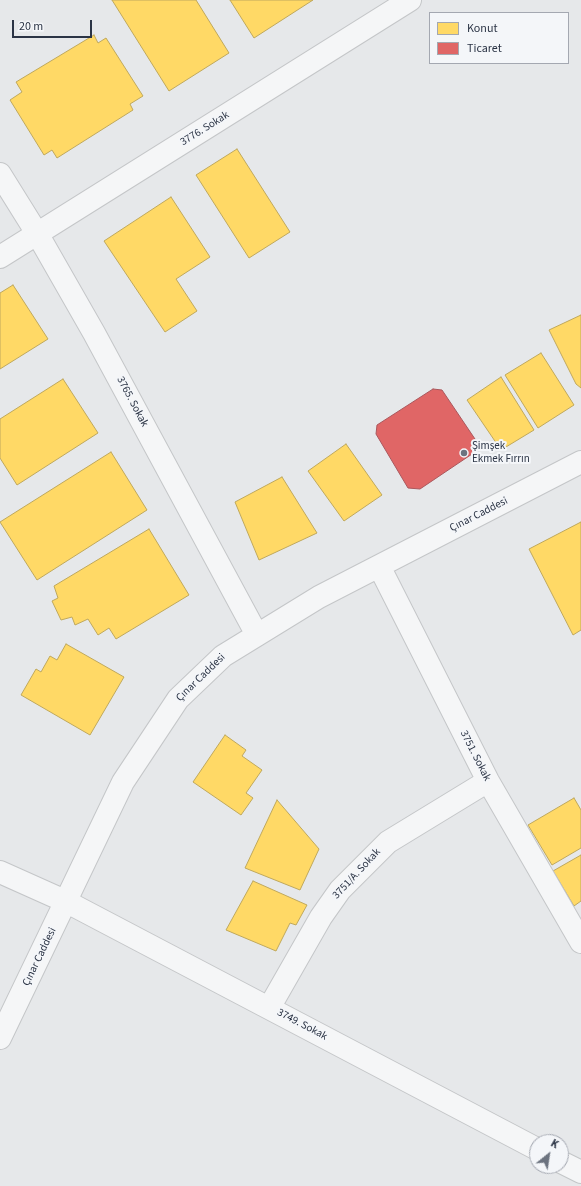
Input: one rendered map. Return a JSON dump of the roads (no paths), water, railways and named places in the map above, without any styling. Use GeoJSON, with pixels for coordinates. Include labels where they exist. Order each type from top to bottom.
{"type":"FeatureCollection","features":[{"type":"Feature","properties":{"kind":"street","name":"3776. Sokak"},"geometry":{"type":"LineString","coordinates":[[0,257],[38,235],[410,0]]}},
{"type":"Feature","properties":{"kind":"street","name":"3765. Sokak"},"geometry":{"type":"LineString","coordinates":[[0,174],[38,235],[94,333],[257,635]]}},
{"type":"Feature","properties":{"kind":"street","name":"Çınar Caddesi"},"geometry":{"type":"LineString","coordinates":[[0,1038],[123,782],[178,699],[223,656],[319,597],[379,566],[578,470]]}},
{"type":"Feature","properties":{"kind":"street","name":"3751. Sokak"},"geometry":{"type":"LineString","coordinates":[[379,566],[488,781],[581,942]]}},
{"type":"Feature","properties":{"kind":"street","name":"3751/A. Sokak"},"geometry":{"type":"LineString","coordinates":[[269,1008],[321,917],[340,890],[388,842],[488,781]]}},
{"type":"Feature","properties":{"kind":"street","name":"3749. Sokak"},"geometry":{"type":"LineString","coordinates":[[0,872],[66,902],[529,1145]]}},
{"type":"Feature","properties":{"kind":"street"},"geometry":{"type":"LineString","coordinates":[[569,1166],[581,1172]]}},
{"type":"Feature","properties":{"kind":"place","name":"Şimşek Ekmek Fırrın"},"geometry":{"type":"Point","coordinates":[464,453]}}]}
